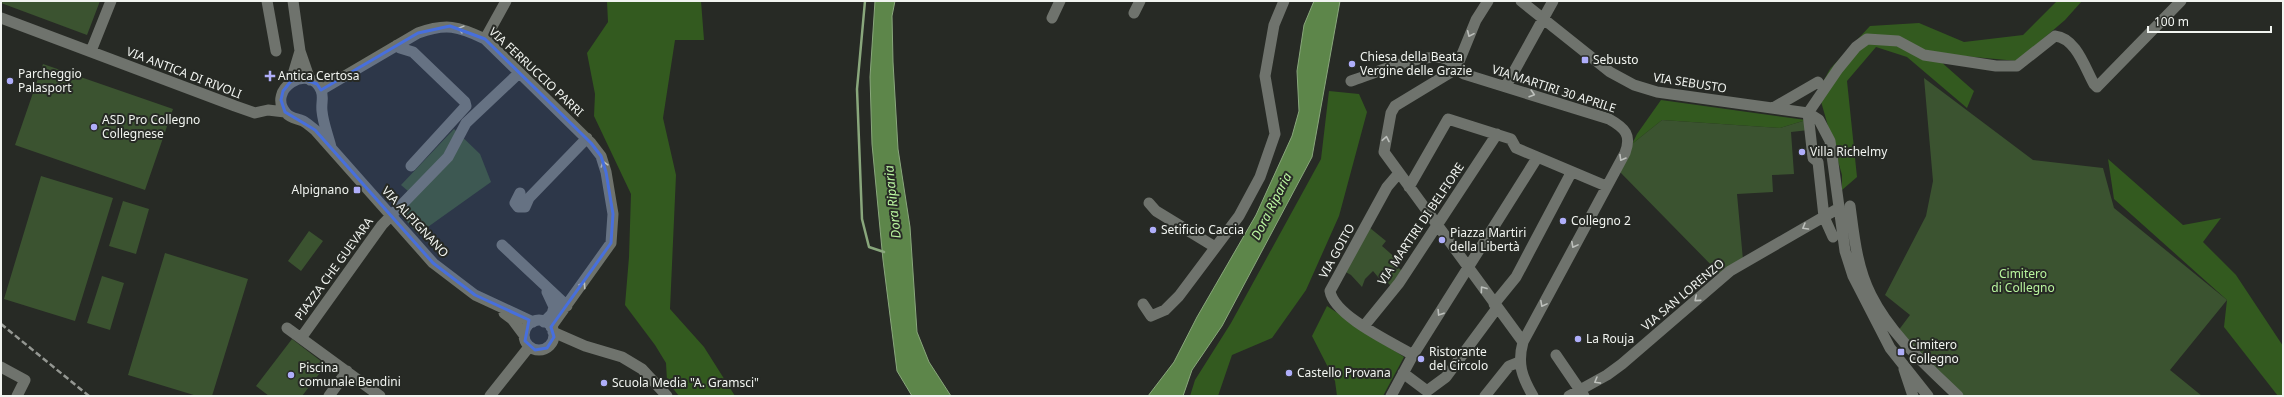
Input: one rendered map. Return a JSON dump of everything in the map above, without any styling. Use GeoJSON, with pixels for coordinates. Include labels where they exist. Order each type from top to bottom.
{"type":"FeatureCollection","features":[{"type":"Feature","properties":{"kind":"street"},"geometry":{"type":"LineString","coordinates":[[91,52],[110,1]]}},
{"type":"Feature","properties":{"kind":"street"},"geometry":{"type":"LineString","coordinates":[[267,1],[276,51]]}},
{"type":"Feature","properties":{"kind":"street"},"geometry":{"type":"LineString","coordinates":[[293,1],[300,51],[310,80],[321,90],[323,100],[321,109],[331,147]]}},
{"type":"Feature","properties":{"kind":"street"},"geometry":{"type":"LineString","coordinates":[[485,39],[506,1]]}},
{"type":"Feature","properties":{"kind":"street"},"geometry":{"type":"LineString","coordinates":[[1052,18],[1060,1]]}},
{"type":"Feature","properties":{"kind":"street"},"geometry":{"type":"LineString","coordinates":[[1134,13],[1140,1]]}},
{"type":"Feature","properties":{"kind":"street"},"geometry":{"type":"LineString","coordinates":[[1143,304],[1151,316],[1165,310],[1179,296],[1239,216],[1260,177],[1275,134],[1265,76],[1274,25],[1284,1]]}},
{"type":"Feature","properties":{"kind":"street"},"geometry":{"type":"LineString","coordinates":[[1488,1],[1476,20],[1456,69],[1395,106],[1391,113],[1384,152],[1523,342]]}},
{"type":"Feature","properties":{"kind":"street","name":"VIA SEBUSTO"},"geometry":{"type":"LineString","coordinates":[[1521,1],[1610,72],[1634,85],[1657,92],[1808,113]]}},
{"type":"Feature","properties":{"kind":"street"},"geometry":{"type":"LineString","coordinates":[[1506,86],[1542,17],[1553,1]]}},
{"type":"Feature","properties":{"kind":"street"},"geometry":{"type":"LineString","coordinates":[[1833,237],[1824,217],[1818,162],[1813,158],[1808,113],[1838,69],[1856,48],[1867,39],[1898,40],[1924,55],[1996,66],[2017,66],[2055,36],[2064,37],[2071,43],[2094,84],[2098,87],[2181,1]]}},
{"type":"Feature","properties":{"kind":"street","name":"VIA ANTICA DI RIVOLI"},"geometry":{"type":"LineString","coordinates":[[1,18],[256,113],[268,110],[285,112]]}},
{"type":"Feature","properties":{"kind":"street","name":"VIA FERRUCCIO PARRI"},"geometry":{"type":"LineString","coordinates":[[321,90],[399,46],[418,33],[434,27],[450,26],[467,30],[485,39],[587,138],[601,156],[606,172],[613,230],[611,243],[567,306],[545,326]]}},
{"type":"Feature","properties":{"kind":"street"},"geometry":{"type":"LineString","coordinates":[[399,46],[417,65]]}},
{"type":"Feature","properties":{"kind":"street"},"geometry":{"type":"LineString","coordinates":[[399,46],[413,52],[465,102],[466,106],[464,110],[411,166]]}},
{"type":"Feature","properties":{"kind":"street"},"geometry":{"type":"LineString","coordinates":[[300,51],[291,81],[283,90],[281,100],[285,112],[292,118],[303,120],[313,118],[321,109]]}},
{"type":"Feature","properties":{"kind":"street","name":"VIA MARTIRI 30 APRILE"},"geometry":{"type":"LineString","coordinates":[[1352,81],[1400,64],[1436,56],[1448,59],[1456,69],[1464,74],[1595,114],[1620,125],[1627,136],[1629,144],[1523,342],[1519,362]]}},
{"type":"Feature","properties":{"kind":"street","name":"PIAZZA CHE GUEVARA"},"geometry":{"type":"LineString","coordinates":[[301,338],[382,225],[448,157],[466,123],[519,72]]}},
{"type":"Feature","properties":{"kind":"street"},"geometry":{"type":"LineString","coordinates":[[291,81],[301,78],[310,80]]}},
{"type":"Feature","properties":{"kind":"street"},"geometry":{"type":"LineString","coordinates":[[1773,108],[1818,82]]}},
{"type":"Feature","properties":{"kind":"street"},"geometry":{"type":"LineString","coordinates":[[268,110],[281,100]]}},
{"type":"Feature","properties":{"kind":"street"},"geometry":{"type":"LineString","coordinates":[[1808,113],[1820,120],[1830,142],[1844,207],[1857,256],[1870,294],[1892,330],[1958,396]]}},
{"type":"Feature","properties":{"kind":"street"},"geometry":{"type":"LineString","coordinates":[[1409,187],[1448,119],[1511,139],[1516,148],[1571,173],[1606,186]]}},
{"type":"Feature","properties":{"kind":"street","name":"VIA ALPIGNANO"},"geometry":{"type":"LineString","coordinates":[[303,120],[331,147],[390,216],[433,263],[469,291],[491,303],[545,326],[585,346]]}},
{"type":"Feature","properties":{"kind":"street","name":"VIA MARTIRI DI BELFIORE"},"geometry":{"type":"LineString","coordinates":[[1364,326],[1399,283],[1498,134]]}},
{"type":"Feature","properties":{"kind":"street"},"geometry":{"type":"LineString","coordinates":[[520,193],[515,203],[518,206],[525,207],[529,198],[587,138]]}},
{"type":"Feature","properties":{"kind":"street"},"geometry":{"type":"LineString","coordinates":[[1391,396],[1413,355],[1537,158]]}},
{"type":"Feature","properties":{"kind":"street","name":"VIA GOITO"},"geometry":{"type":"LineString","coordinates":[[1399,173],[1387,187],[1330,292],[1336,304],[1351,318],[1413,355]]}},
{"type":"Feature","properties":{"kind":"street"},"geometry":{"type":"LineString","coordinates":[[1403,373],[1427,391],[1446,377],[1516,277],[1571,173]]}},
{"type":"Feature","properties":{"kind":"street"},"geometry":{"type":"LineString","coordinates":[[1149,203],[1156,211],[1215,247]]}},
{"type":"Feature","properties":{"kind":"street"},"geometry":{"type":"LineString","coordinates":[[1844,207],[1845,251],[1853,276],[1890,348],[1904,369],[1913,396]]}},
{"type":"Feature","properties":{"kind":"street","name":"VIA SAN LORENZO"},"geometry":{"type":"LineString","coordinates":[[1568,396],[1582,393],[1622,364],[1730,271],[1844,207]]}},
{"type":"Feature","properties":{"kind":"street"},"geometry":{"type":"LineString","coordinates":[[502,244],[541,284],[567,306]]}},
{"type":"Feature","properties":{"kind":"street"},"geometry":{"type":"LineString","coordinates":[[529,347],[541,350],[551,344],[545,326],[554,307],[541,284]]}},
{"type":"Feature","properties":{"kind":"street","name":"VIA ALPIGNANO"},"geometry":{"type":"LineString","coordinates":[[491,303],[512,319],[524,335]]}},
{"type":"Feature","properties":{"kind":"street"},"geometry":{"type":"LineString","coordinates":[[529,347],[524,335],[526,328],[545,326]]}},
{"type":"Feature","properties":{"kind":"street","name":"PIAZZA CHE GUEVARA"},"geometry":{"type":"LineString","coordinates":[[287,328],[380,396]]}},
{"type":"Feature","properties":{"kind":"street","name":"VIA ALPIGNANO"},"geometry":{"type":"LineString","coordinates":[[551,344],[585,346],[612,353],[633,363],[651,378],[668,396]]}},
{"type":"Feature","properties":{"kind":"street"},"geometry":{"type":"LineString","coordinates":[[490,396],[529,347]]}},
{"type":"Feature","properties":{"kind":"street"},"geometry":{"type":"LineString","coordinates":[[1556,355],[1582,393]]}},
{"type":"Feature","properties":{"kind":"street"},"geometry":{"type":"LineString","coordinates":[[1485,396],[1509,366],[1519,362],[1521,374],[1533,396]]}},
{"type":"Feature","properties":{"kind":"street"},"geometry":{"type":"LineString","coordinates":[[1,367],[25,380],[17,396]]}},
{"type":"Feature","properties":{"kind":"street"},"geometry":{"type":"LineString","coordinates":[[1904,369],[1913,375],[1928,396]]}},
{"type":"Feature","properties":{"kind":"street"},"geometry":{"type":"LineString","coordinates":[[329,396],[347,371]]}},
{"type":"Feature","properties":{"kind":"highlighted area"},"geometry":{"type":"Polygon","coordinates":[[[450,26],[485,39],[591,143],[601,156],[606,172],[613,214],[611,243],[551,327],[554,337],[547,348],[535,350],[525,341],[529,320],[475,295],[433,263],[315,130],[285,112],[281,100],[283,91],[291,81],[301,78],[317,84],[321,90],[418,33],[450,26]]]}},
{"type":"Feature","properties":{"kind":"green space"},"geometry":{"type":"Polygon","coordinates":[[[1,1],[100,1],[87,35],[1,3],[1,1]]]}},
{"type":"Feature","properties":{"kind":"green space","name":"ASD Pro Collegno Collegnese"},"geometry":{"type":"Polygon","coordinates":[[[43,64],[173,109],[145,190],[15,145],[43,64]]]}},
{"type":"Feature","properties":{"kind":"green space","name":"Cimitero di Collegno"},"geometry":{"type":"Polygon","coordinates":[[[1924,78],[2033,160],[2103,168],[2114,208],[2227,300],[2170,370],[2202,396],[1963,396],[1898,331],[1910,315],[1885,295],[1926,216],[1933,181],[1924,78]]]}},
{"type":"Feature","properties":{"kind":"green space"},"geometry":{"type":"Polygon","coordinates":[[[1662,120],[1780,128],[1806,120],[1809,130],[1791,132],[1794,174],[1772,175],[1773,192],[1737,194],[1743,260],[1720,274],[1619,171],[1632,144],[1662,120]]]}},
{"type":"Feature","properties":{"kind":"green space"},"geometry":{"type":"Polygon","coordinates":[[[454,129],[480,154],[491,182],[418,234],[394,207],[408,191],[401,185],[454,129]]]}},
{"type":"Feature","properties":{"kind":"green space"},"geometry":{"type":"Polygon","coordinates":[[[41,176],[113,198],[75,321],[4,299],[41,176]]]}},
{"type":"Feature","properties":{"kind":"green space"},"geometry":{"type":"Polygon","coordinates":[[[123,201],[149,209],[136,254],[109,246],[123,201]]]}},
{"type":"Feature","properties":{"kind":"green space"},"geometry":{"type":"Polygon","coordinates":[[[1370,228],[1386,241],[1382,246],[1398,260],[1395,264],[1402,271],[1392,287],[1386,281],[1383,283],[1373,271],[1365,279],[1362,287],[1351,275],[1344,271],[1370,228]]]}},
{"type":"Feature","properties":{"kind":"green space"},"geometry":{"type":"Polygon","coordinates":[[[309,231],[323,241],[301,271],[288,261],[309,231]]]}},
{"type":"Feature","properties":{"kind":"green space"},"geometry":{"type":"Polygon","coordinates":[[[165,253],[248,279],[212,396],[197,396],[128,375],[165,253]]]}},
{"type":"Feature","properties":{"kind":"green space"},"geometry":{"type":"Polygon","coordinates":[[[102,276],[124,283],[110,330],[87,323],[102,276]]]}},
{"type":"Feature","properties":{"kind":"green space","name":"Piscina comunale Bendini"},"geometry":{"type":"Polygon","coordinates":[[[292,339],[326,365],[302,396],[269,396],[256,386],[292,339]]]}},
{"type":"Feature","properties":{"kind":"shaded area"},"geometry":{"type":"Polygon","coordinates":[[[607,1],[701,1],[704,40],[675,40],[663,118],[676,175],[670,309],[704,347],[735,396],[679,396],[667,381],[666,363],[655,345],[625,305],[629,257],[631,194],[594,116],[595,94],[587,53],[608,22],[607,1]]]}},
{"type":"Feature","properties":{"kind":"shaded area"},"geometry":{"type":"Polygon","coordinates":[[[2057,1],[2082,1],[2065,20],[2017,61],[1931,53],[1974,91],[1967,108],[1907,57],[1876,47],[1847,81],[1857,177],[1842,190],[1842,175],[1818,91],[1830,69],[1870,26],[1919,23],[1964,42],[2023,35],[2057,1]]]}},
{"type":"Feature","properties":{"kind":"shaded area"},"geometry":{"type":"Polygon","coordinates":[[[1329,91],[1359,94],[1367,112],[1339,216],[1306,290],[1272,338],[1232,355],[1218,396],[1190,396],[1195,380],[1231,323],[1321,159],[1329,91]]]}},
{"type":"Feature","properties":{"kind":"shaded area"},"geometry":{"type":"Polygon","coordinates":[[[1661,100],[1806,120],[1780,128],[1662,120],[1632,144],[1637,134],[1661,100]]]}},
{"type":"Feature","properties":{"kind":"shaded area"},"geometry":{"type":"Polygon","coordinates":[[[2108,159],[2183,225],[2221,218],[2203,242],[2236,275],[2283,346],[2283,396],[2278,396],[2224,327],[2227,300],[2114,199],[2108,159]]]}},
{"type":"Feature","properties":{"kind":"shaded area"},"geometry":{"type":"Polygon","coordinates":[[[1327,306],[1404,357],[1383,396],[1337,396],[1335,381],[1312,336],[1327,306]]]}},
{"type":"Feature","properties":{"kind":"water","name":"Dora Riparia"},"geometry":{"type":"Polygon","coordinates":[[[875,1],[895,1],[892,16],[898,149],[910,227],[917,332],[929,362],[951,396],[912,396],[897,371],[883,260],[872,144],[870,77],[875,1]]]}},
{"type":"Feature","properties":{"kind":"water","name":"Dora Riparia"},"geometry":{"type":"Polygon","coordinates":[[[1314,1],[1340,1],[1312,157],[1222,326],[1192,370],[1183,396],[1148,396],[1174,362],[1197,317],[1256,215],[1292,136],[1299,111],[1297,71],[1304,25],[1314,1]]]}},
{"type":"Feature","properties":{"kind":"waterway"},"geometry":{"type":"LineString","coordinates":[[865,1],[857,89],[862,219],[869,247],[884,252]]}},
{"type":"Feature","properties":{"kind":"railway"},"geometry":{"type":"LineString","coordinates":[[1,324],[89,396]]}},
{"type":"Feature","properties":{"kind":"place","name":"Sebusto"},"geometry":{"type":"Point","coordinates":[1585,60]}},
{"type":"Feature","properties":{"kind":"place","name":"Chiesa della Beata Vergine delle Grazie"},"geometry":{"type":"Point","coordinates":[1352,64]}},
{"type":"Feature","properties":{"kind":"place","name":"Antica Certosa"},"geometry":{"type":"Point","coordinates":[270,76]}},
{"type":"Feature","properties":{"kind":"place","name":"Parcheggio Palasport"},"geometry":{"type":"Point","coordinates":[10,81]}},
{"type":"Feature","properties":{"kind":"place","name":"ASD Pro Collegno Collegnese"},"geometry":{"type":"Point","coordinates":[94,127]}},
{"type":"Feature","properties":{"kind":"place","name":"Villa Richelmy"},"geometry":{"type":"Point","coordinates":[1802,152]}},
{"type":"Feature","properties":{"kind":"place","name":"Alpignano"},"geometry":{"type":"Point","coordinates":[357,190]}},
{"type":"Feature","properties":{"kind":"place","name":"Collegno 2"},"geometry":{"type":"Point","coordinates":[1563,221]}},
{"type":"Feature","properties":{"kind":"place","name":"Setificio Caccia"},"geometry":{"type":"Point","coordinates":[1153,230]}},
{"type":"Feature","properties":{"kind":"place","name":"Piazza Martiri della Libertà"},"geometry":{"type":"Point","coordinates":[1442,240]}},
{"type":"Feature","properties":{"kind":"place","name":"La Rouja"},"geometry":{"type":"Point","coordinates":[1578,339]}},
{"type":"Feature","properties":{"kind":"place","name":"Cimitero Collegno"},"geometry":{"type":"Point","coordinates":[1901,352]}},
{"type":"Feature","properties":{"kind":"place","name":"Ristorante del Circolo"},"geometry":{"type":"Point","coordinates":[1421,359]}},
{"type":"Feature","properties":{"kind":"place","name":"Castello Provana"},"geometry":{"type":"Point","coordinates":[1289,373]}},
{"type":"Feature","properties":{"kind":"place","name":"Piscina comunale Bendini"},"geometry":{"type":"Point","coordinates":[291,375]}},
{"type":"Feature","properties":{"kind":"place","name":"Scuola Media \"A. Gramsci\""},"geometry":{"type":"Point","coordinates":[604,383]}}]}
